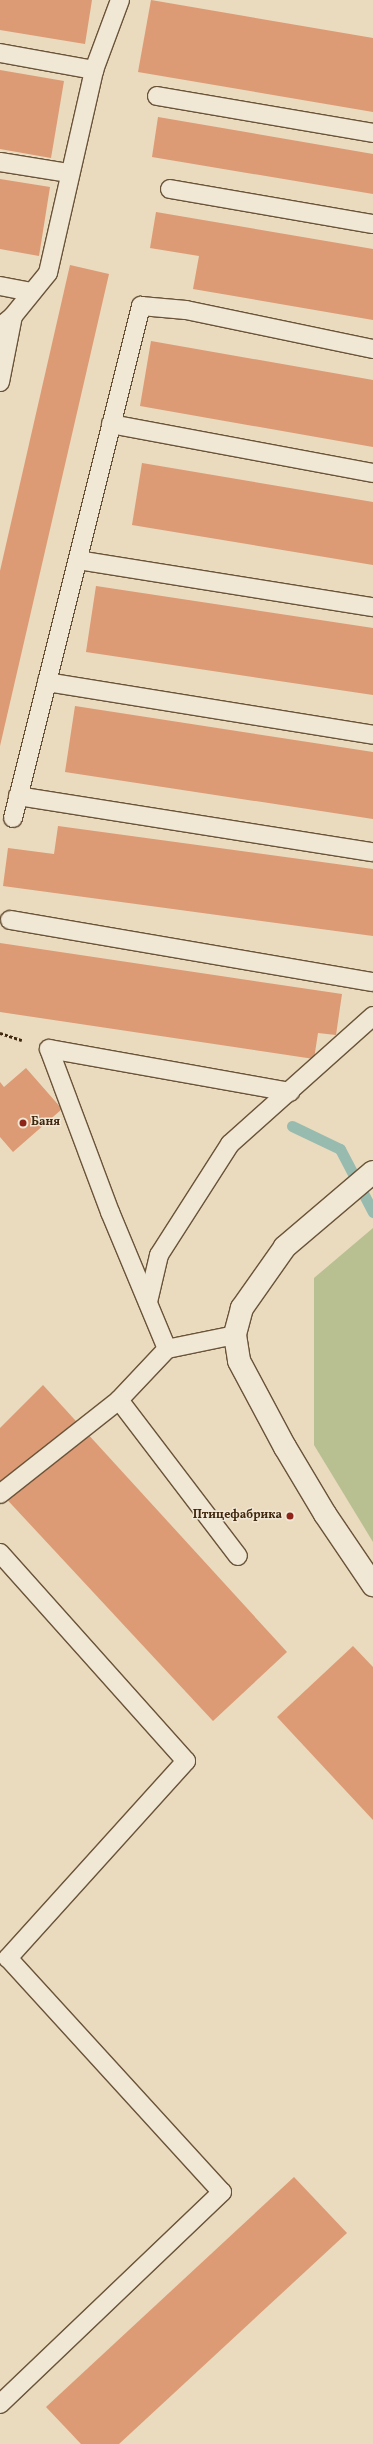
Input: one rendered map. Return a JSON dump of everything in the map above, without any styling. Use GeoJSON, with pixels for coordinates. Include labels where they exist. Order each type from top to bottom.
{"type":"FeatureCollection","features":[{"type":"Feature","properties":{"kind":"street"},"geometry":{"type":"LineString","coordinates":[[373,1172],[285,1247],[242,1308],[235,1335],[239,1361],[285,1447],[325,1514],[373,1586]]}},
{"type":"Feature","properties":{"kind":"lane"},"geometry":{"type":"LineString","coordinates":[[0,382],[7,322],[30,292],[48,273],[94,70],[120,0]]}},
{"type":"Feature","properties":{"kind":"lane"},"geometry":{"type":"LineString","coordinates":[[0,53],[94,70]]}},
{"type":"Feature","properties":{"kind":"lane"},"geometry":{"type":"LineString","coordinates":[[157,96],[373,134]]}},
{"type":"Feature","properties":{"kind":"lane"},"geometry":{"type":"LineString","coordinates":[[0,162],[70,173]]}},
{"type":"Feature","properties":{"kind":"lane"},"geometry":{"type":"LineString","coordinates":[[170,189],[373,224]]}},
{"type":"Feature","properties":{"kind":"lane"},"geometry":{"type":"LineString","coordinates":[[0,286],[30,292]]}},
{"type":"Feature","properties":{"kind":"lane"},"geometry":{"type":"LineString","coordinates":[[13,818],[141,306],[186,310],[373,349]]}},
{"type":"Feature","properties":{"kind":"lane"},"geometry":{"type":"LineString","coordinates":[[111,424],[373,473]]}},
{"type":"Feature","properties":{"kind":"lane"},"geometry":{"type":"LineString","coordinates":[[78,560],[373,608]]}},
{"type":"Feature","properties":{"kind":"lane"},"geometry":{"type":"LineString","coordinates":[[48,682],[373,735]]}},
{"type":"Feature","properties":{"kind":"lane"},"geometry":{"type":"LineString","coordinates":[[18,796],[373,852]]}},
{"type":"Feature","properties":{"kind":"lane"},"geometry":{"type":"LineString","coordinates":[[10,920],[373,982]]}},
{"type":"Feature","properties":{"kind":"lane"},"geometry":{"type":"LineString","coordinates":[[148,1302],[159,1255],[230,1144],[290,1092],[373,1016]]}},
{"type":"Feature","properties":{"kind":"lane"},"geometry":{"type":"LineString","coordinates":[[167,1349],[110,1212],[49,1049],[290,1092]]}},
{"type":"Feature","properties":{"kind":"lane"},"geometry":{"type":"LineString","coordinates":[[0,1494],[119,1400],[167,1349],[235,1335]]}},
{"type":"Feature","properties":{"kind":"lane"},"geometry":{"type":"LineString","coordinates":[[119,1400],[238,1556]]}},
{"type":"Feature","properties":{"kind":"lane"},"geometry":{"type":"LineString","coordinates":[[0,1553],[186,1761],[4,1954],[222,2192],[0,2404]]}},
{"type":"Feature","properties":{"kind":"green space"},"geometry":{"type":"Polygon","coordinates":[[[373,1228],[373,1542],[314,1445],[314,1278],[373,1228]]]}},
{"type":"Feature","properties":{"kind":"building"},"geometry":{"type":"Polygon","coordinates":[[[0,0],[92,0],[85,44],[0,30],[0,0]]]}},
{"type":"Feature","properties":{"kind":"building"},"geometry":{"type":"Polygon","coordinates":[[[151,0],[373,38],[373,112],[138,72],[151,0]]]}},
{"type":"Feature","properties":{"kind":"building"},"geometry":{"type":"Polygon","coordinates":[[[0,70],[64,81],[51,158],[0,149],[0,70]]]}},
{"type":"Feature","properties":{"kind":"building"},"geometry":{"type":"Polygon","coordinates":[[[158,117],[373,154],[373,194],[152,157],[158,117]]]}},
{"type":"Feature","properties":{"kind":"building"},"geometry":{"type":"Polygon","coordinates":[[[0,179],[50,187],[39,256],[0,249],[0,179]]]}},
{"type":"Feature","properties":{"kind":"building"},"geometry":{"type":"Polygon","coordinates":[[[156,212],[373,249],[373,320],[193,289],[199,256],[150,248],[156,212]]]}},
{"type":"Feature","properties":{"kind":"building"},"geometry":{"type":"Polygon","coordinates":[[[70,265],[109,274],[0,746],[0,571],[70,265]]]}},
{"type":"Feature","properties":{"kind":"building"},"geometry":{"type":"Polygon","coordinates":[[[151,341],[373,380],[373,447],[140,406],[151,341]]]}},
{"type":"Feature","properties":{"kind":"building"},"geometry":{"type":"Polygon","coordinates":[[[142,463],[373,502],[373,565],[132,525],[142,463]]]}},
{"type":"Feature","properties":{"kind":"building"},"geometry":{"type":"Polygon","coordinates":[[[96,586],[373,628],[373,695],[86,652],[96,586]]]}},
{"type":"Feature","properties":{"kind":"building"},"geometry":{"type":"Polygon","coordinates":[[[75,706],[373,752],[373,819],[65,772],[75,706]]]}},
{"type":"Feature","properties":{"kind":"building"},"geometry":{"type":"Polygon","coordinates":[[[58,826],[373,869],[373,936],[3,886],[8,848],[54,854],[58,826]]]}},
{"type":"Feature","properties":{"kind":"building"},"geometry":{"type":"Polygon","coordinates":[[[0,943],[342,994],[336,1035],[318,1033],[314,1059],[0,1012],[0,943]]]}},
{"type":"Feature","properties":{"kind":"building","name":"Баня"},"geometry":{"type":"Polygon","coordinates":[[[26,1068],[62,1109],[13,1152],[0,1137],[0,1082],[4,1087],[26,1068]]]}},
{"type":"Feature","properties":{"kind":"building"},"geometry":{"type":"Polygon","coordinates":[[[43,1385],[287,1652],[213,1721],[0,1492],[0,1428],[43,1385]]]}},
{"type":"Feature","properties":{"kind":"building"},"geometry":{"type":"Polygon","coordinates":[[[353,1646],[373,1667],[373,1820],[277,1717],[353,1646]]]}},
{"type":"Feature","properties":{"kind":"building"},"geometry":{"type":"Polygon","coordinates":[[[294,2177],[347,2233],[119,2444],[81,2444],[46,2407],[294,2177]]]}},
{"type":"Feature","properties":{"kind":"waterway"},"geometry":{"type":"LineString","coordinates":[[292,1126],[340,1149],[373,1212]]}},
{"type":"Feature","properties":{"kind":"place","name":"Баня"},"geometry":{"type":"Point","coordinates":[23,1123]}},
{"type":"Feature","properties":{"kind":"place","name":"Птицефабрика"},"geometry":{"type":"Point","coordinates":[290,1516]}}]}
